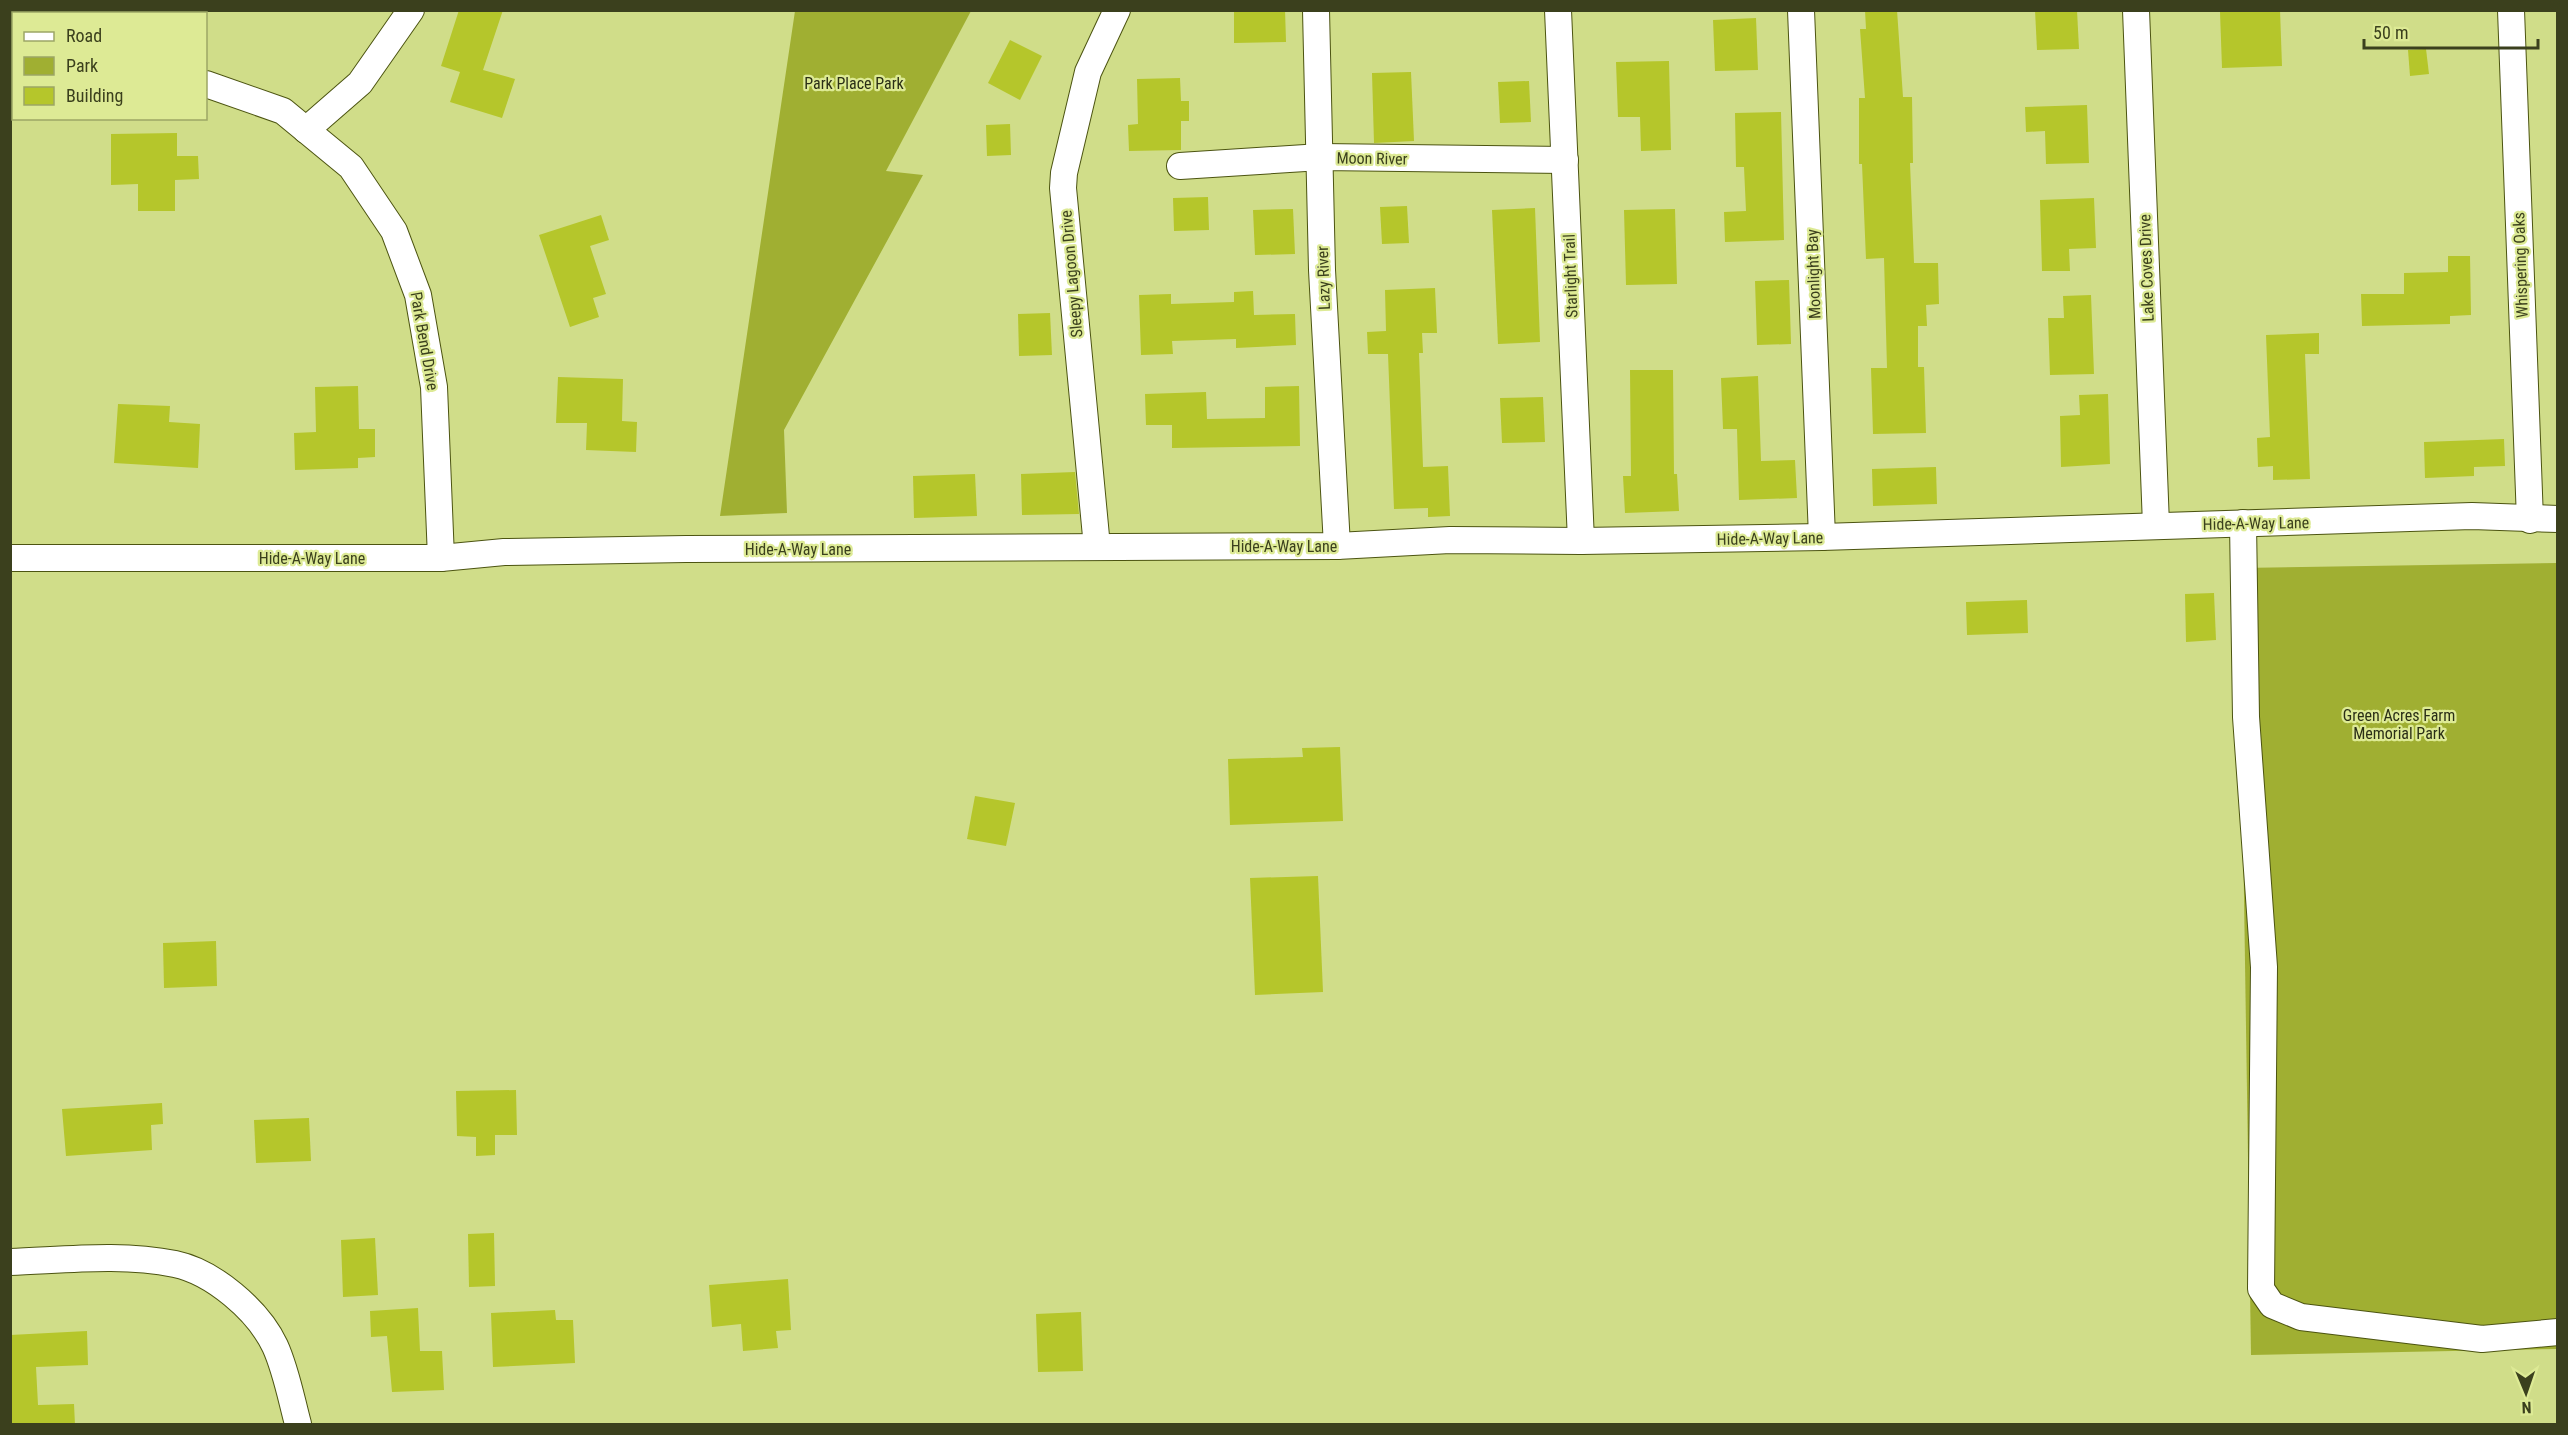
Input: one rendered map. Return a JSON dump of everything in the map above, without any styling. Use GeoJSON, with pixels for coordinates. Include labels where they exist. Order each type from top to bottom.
{"type":"FeatureCollection","features":[{"type":"Feature","properties":{"kind":"street"},"geometry":{"type":"LineString","coordinates":[[306,130],[360,82],[411,10]]}},
{"type":"Feature","properties":{"kind":"street","name":"Sleepy Lagoon Drive"},"geometry":{"type":"LineString","coordinates":[[1097,547],[1063,188],[1064,173],[1088,72],[1117,10]]}},
{"type":"Feature","properties":{"kind":"street","name":"Lazy River"},"geometry":{"type":"LineString","coordinates":[[1316,10],[1322,270],[1338,546]]}},
{"type":"Feature","properties":{"kind":"street","name":"Starlight Trail"},"geometry":{"type":"LineString","coordinates":[[1558,10],[1581,542]]}},
{"type":"Feature","properties":{"kind":"street","name":"Moonlight Bay"},"geometry":{"type":"LineString","coordinates":[[1801,10],[1822,537]]}},
{"type":"Feature","properties":{"kind":"street","name":"Lake Coves Drive"},"geometry":{"type":"LineString","coordinates":[[2136,10],[2156,525]]}},
{"type":"Feature","properties":{"kind":"street","name":"Whispering Oaks"},"geometry":{"type":"LineString","coordinates":[[2511,10],[2530,520]]}},
{"type":"Feature","properties":{"kind":"street","name":"Park Bend Drive"},"geometry":{"type":"LineString","coordinates":[[207,84],[283,111],[351,167],[394,231],[418,295],[434,387],[441,558]]}},
{"type":"Feature","properties":{"kind":"street","name":"Moon River"},"geometry":{"type":"LineString","coordinates":[[1180,166],[1321,157],[1564,160]]}},
{"type":"Feature","properties":{"kind":"street","name":"Hide-A-Way Lane"},"geometry":{"type":"LineString","coordinates":[[10,558],[441,558],[516,552],[1338,546],[1450,540],[1581,542],[1822,537],[2472,516],[2530,520],[2558,519]]}},
{"type":"Feature","properties":{"kind":"street"},"geometry":{"type":"LineString","coordinates":[[2243,523],[2246,717],[2264,967],[2261,1289],[2272,1305],[2301,1317],[2482,1339],[2558,1332]]}},
{"type":"Feature","properties":{"kind":"street"},"geometry":{"type":"LineString","coordinates":[[10,1262],[106,1258],[176,1264],[208,1278],[242,1301],[263,1325],[275,1345],[285,1372],[297,1425]]}},
{"type":"Feature","properties":{"kind":"green space","name":"Park Place Park"},"geometry":{"type":"Polygon","coordinates":[[[795,11],[971,11],[886,171],[923,175],[784,430],[787,513],[720,516],[795,11]]]}},
{"type":"Feature","properties":{"kind":"green space","name":"Green Acres Farm Memorial Park"},"geometry":{"type":"Polygon","coordinates":[[[2557,563],[2557,1349],[2251,1355],[2239,568],[2557,563]]]}},
{"type":"Feature","properties":{"kind":"building"},"geometry":{"type":"Polygon","coordinates":[[[459,10],[503,10],[483,70],[515,79],[502,118],[450,102],[460,72],[441,66],[459,10]]]}},
{"type":"Feature","properties":{"kind":"building"},"geometry":{"type":"Polygon","coordinates":[[[1234,10],[1285,10],[1286,42],[1234,43],[1234,10]]]}},
{"type":"Feature","properties":{"kind":"building"},"geometry":{"type":"Polygon","coordinates":[[[1865,10],[1897,10],[1903,97],[1912,97],[1913,163],[1910,163],[1914,263],[1938,263],[1939,304],[1926,305],[1927,326],[1918,326],[1918,367],[1924,367],[1926,433],[1873,434],[1871,368],[1887,368],[1884,258],[1866,259],[1862,164],[1859,164],[1859,98],[1865,98],[1860,29],[1866,29],[1865,10]]]}},
{"type":"Feature","properties":{"kind":"building"},"geometry":{"type":"Polygon","coordinates":[[[2035,10],[2077,10],[2079,49],[2037,50],[2035,10]]]}},
{"type":"Feature","properties":{"kind":"building"},"geometry":{"type":"Polygon","coordinates":[[[2280,10],[2282,66],[2222,68],[2220,12],[2280,10]]]}},
{"type":"Feature","properties":{"kind":"building"},"geometry":{"type":"Polygon","coordinates":[[[1756,18],[1758,70],[1715,71],[1713,20],[1756,18]]]}},
{"type":"Feature","properties":{"kind":"building"},"geometry":{"type":"Polygon","coordinates":[[[1010,40],[1042,56],[1020,100],[988,83],[1010,40]]]}},
{"type":"Feature","properties":{"kind":"building"},"geometry":{"type":"Polygon","coordinates":[[[2426,49],[2429,74],[2410,76],[2408,50],[2426,49]]]}},
{"type":"Feature","properties":{"kind":"building"},"geometry":{"type":"Polygon","coordinates":[[[1669,61],[1671,150],[1641,151],[1640,117],[1618,117],[1616,62],[1669,61]]]}},
{"type":"Feature","properties":{"kind":"building"},"geometry":{"type":"Polygon","coordinates":[[[1411,72],[1414,141],[1374,143],[1372,73],[1411,72]]]}},
{"type":"Feature","properties":{"kind":"building"},"geometry":{"type":"Polygon","coordinates":[[[1180,78],[1181,101],[1189,101],[1189,121],[1181,121],[1181,150],[1129,151],[1128,125],[1138,124],[1137,79],[1180,78]]]}},
{"type":"Feature","properties":{"kind":"building"},"geometry":{"type":"Polygon","coordinates":[[[1529,81],[1531,122],[1500,123],[1498,82],[1529,81]]]}},
{"type":"Feature","properties":{"kind":"building"},"geometry":{"type":"Polygon","coordinates":[[[2087,105],[2089,163],[2046,164],[2045,131],[2026,132],[2025,107],[2087,105]]]}},
{"type":"Feature","properties":{"kind":"building"},"geometry":{"type":"Polygon","coordinates":[[[1781,112],[1784,240],[1725,242],[1724,212],[1746,211],[1744,167],[1736,167],[1735,113],[1781,112]]]}},
{"type":"Feature","properties":{"kind":"building"},"geometry":{"type":"Polygon","coordinates":[[[1010,124],[1011,155],[987,156],[986,125],[1010,124]]]}},
{"type":"Feature","properties":{"kind":"building"},"geometry":{"type":"Polygon","coordinates":[[[177,133],[177,156],[198,156],[199,179],[175,180],[175,211],[138,211],[138,184],[111,185],[111,134],[177,133]]]}},
{"type":"Feature","properties":{"kind":"building"},"geometry":{"type":"Polygon","coordinates":[[[1208,197],[1209,230],[1174,231],[1173,198],[1208,197]]]}},
{"type":"Feature","properties":{"kind":"building"},"geometry":{"type":"Polygon","coordinates":[[[2094,198],[2096,248],[2069,249],[2070,271],[2042,271],[2040,200],[2094,198]]]}},
{"type":"Feature","properties":{"kind":"building"},"geometry":{"type":"Polygon","coordinates":[[[1407,206],[1409,243],[1382,244],[1380,207],[1407,206]]]}},
{"type":"Feature","properties":{"kind":"building"},"geometry":{"type":"Polygon","coordinates":[[[1535,208],[1540,342],[1498,344],[1492,210],[1535,208]]]}},
{"type":"Feature","properties":{"kind":"building"},"geometry":{"type":"Polygon","coordinates":[[[1293,209],[1295,254],[1255,255],[1253,210],[1293,209]]]}},
{"type":"Feature","properties":{"kind":"building"},"geometry":{"type":"Polygon","coordinates":[[[1675,209],[1677,284],[1626,285],[1624,210],[1675,209]]]}},
{"type":"Feature","properties":{"kind":"building"},"geometry":{"type":"Polygon","coordinates":[[[601,215],[609,240],[590,246],[606,294],[593,298],[599,317],[570,327],[539,235],[601,215]]]}},
{"type":"Feature","properties":{"kind":"building"},"geometry":{"type":"Polygon","coordinates":[[[2448,256],[2470,256],[2471,315],[2450,316],[2450,324],[2362,326],[2361,294],[2404,294],[2404,273],[2448,272],[2448,256]]]}},
{"type":"Feature","properties":{"kind":"building"},"geometry":{"type":"Polygon","coordinates":[[[1789,280],[1791,344],[1757,345],[1755,281],[1789,280]]]}},
{"type":"Feature","properties":{"kind":"building"},"geometry":{"type":"Polygon","coordinates":[[[1435,288],[1437,333],[1422,333],[1423,353],[1419,353],[1423,467],[1448,466],[1450,516],[1428,517],[1428,508],[1394,509],[1388,354],[1368,354],[1367,332],[1386,331],[1385,290],[1435,288]]]}},
{"type":"Feature","properties":{"kind":"building"},"geometry":{"type":"Polygon","coordinates":[[[1253,291],[1254,315],[1295,314],[1296,345],[1236,348],[1236,339],[1172,341],[1173,354],[1141,355],[1139,295],[1171,294],[1171,304],[1234,302],[1234,292],[1253,291]]]}},
{"type":"Feature","properties":{"kind":"building"},"geometry":{"type":"Polygon","coordinates":[[[2091,295],[2094,374],[2050,375],[2048,318],[2064,318],[2063,296],[2091,295]]]}},
{"type":"Feature","properties":{"kind":"building"},"geometry":{"type":"Polygon","coordinates":[[[1050,313],[1052,355],[1019,356],[1018,314],[1050,313]]]}},
{"type":"Feature","properties":{"kind":"building"},"geometry":{"type":"Polygon","coordinates":[[[2319,333],[2319,354],[2305,354],[2310,479],[2273,480],[2273,466],[2258,467],[2257,438],[2270,437],[2266,335],[2319,333]]]}},
{"type":"Feature","properties":{"kind":"building"},"geometry":{"type":"Polygon","coordinates":[[[1630,370],[1673,370],[1674,474],[1677,474],[1679,511],[1625,513],[1623,476],[1631,476],[1630,370]]]}},
{"type":"Feature","properties":{"kind":"building"},"geometry":{"type":"Polygon","coordinates":[[[1758,376],[1761,461],[1795,460],[1797,498],[1739,500],[1737,429],[1723,429],[1721,378],[1758,376]]]}},
{"type":"Feature","properties":{"kind":"building"},"geometry":{"type":"Polygon","coordinates":[[[558,377],[623,379],[622,421],[637,422],[636,452],[586,450],[587,423],[556,423],[558,377]]]}},
{"type":"Feature","properties":{"kind":"building"},"geometry":{"type":"Polygon","coordinates":[[[358,386],[359,429],[375,429],[375,457],[358,458],[358,468],[295,470],[294,433],[316,432],[315,387],[358,386]]]}},
{"type":"Feature","properties":{"kind":"building"},"geometry":{"type":"Polygon","coordinates":[[[1299,386],[1300,446],[1172,448],[1172,425],[1146,425],[1145,394],[1206,392],[1207,419],[1265,418],[1265,387],[1299,386]]]}},
{"type":"Feature","properties":{"kind":"building"},"geometry":{"type":"Polygon","coordinates":[[[2108,394],[2110,464],[2061,467],[2060,416],[2080,415],[2079,395],[2108,394]]]}},
{"type":"Feature","properties":{"kind":"building"},"geometry":{"type":"Polygon","coordinates":[[[1543,397],[1545,442],[1502,443],[1500,398],[1543,397]]]}},
{"type":"Feature","properties":{"kind":"building"},"geometry":{"type":"Polygon","coordinates":[[[118,404],[170,406],[169,422],[200,424],[198,468],[114,463],[118,404]]]}},
{"type":"Feature","properties":{"kind":"building"},"geometry":{"type":"Polygon","coordinates":[[[2504,439],[2505,466],[2474,467],[2474,476],[2425,478],[2424,442],[2504,439]]]}},
{"type":"Feature","properties":{"kind":"building"},"geometry":{"type":"Polygon","coordinates":[[[1936,467],[1937,504],[1873,506],[1872,469],[1936,467]]]}},
{"type":"Feature","properties":{"kind":"building"},"geometry":{"type":"Polygon","coordinates":[[[1075,472],[1079,514],[1022,515],[1021,474],[1075,472]]]}},
{"type":"Feature","properties":{"kind":"building"},"geometry":{"type":"Polygon","coordinates":[[[975,474],[977,516],[914,518],[913,476],[975,474]]]}},
{"type":"Feature","properties":{"kind":"building"},"geometry":{"type":"Polygon","coordinates":[[[2214,593],[2216,640],[2186,642],[2185,594],[2214,593]]]}},
{"type":"Feature","properties":{"kind":"building"},"geometry":{"type":"Polygon","coordinates":[[[2027,600],[2028,633],[1967,635],[1966,602],[2027,600]]]}},
{"type":"Feature","properties":{"kind":"building"},"geometry":{"type":"Polygon","coordinates":[[[1340,747],[1343,821],[1230,825],[1228,759],[1303,757],[1302,748],[1340,747]]]}},
{"type":"Feature","properties":{"kind":"building"},"geometry":{"type":"Polygon","coordinates":[[[975,796],[1015,803],[1006,846],[967,839],[975,796]]]}},
{"type":"Feature","properties":{"kind":"building"},"geometry":{"type":"Polygon","coordinates":[[[1318,876],[1323,992],[1255,995],[1250,878],[1318,876]]]}},
{"type":"Feature","properties":{"kind":"building"},"geometry":{"type":"Polygon","coordinates":[[[216,941],[217,986],[164,988],[163,943],[216,941]]]}},
{"type":"Feature","properties":{"kind":"building"},"geometry":{"type":"Polygon","coordinates":[[[516,1090],[517,1135],[495,1135],[495,1155],[476,1156],[476,1137],[457,1136],[456,1091],[516,1090]]]}},
{"type":"Feature","properties":{"kind":"building"},"geometry":{"type":"Polygon","coordinates":[[[162,1103],[163,1124],[151,1125],[152,1150],[66,1156],[62,1109],[162,1103]]]}},
{"type":"Feature","properties":{"kind":"building"},"geometry":{"type":"Polygon","coordinates":[[[309,1118],[311,1161],[256,1163],[254,1120],[309,1118]]]}},
{"type":"Feature","properties":{"kind":"building"},"geometry":{"type":"Polygon","coordinates":[[[494,1233],[495,1286],[469,1287],[468,1234],[494,1233]]]}},
{"type":"Feature","properties":{"kind":"building"},"geometry":{"type":"Polygon","coordinates":[[[375,1238],[378,1295],[343,1297],[341,1240],[375,1238]]]}},
{"type":"Feature","properties":{"kind":"building"},"geometry":{"type":"Polygon","coordinates":[[[788,1279],[791,1330],[776,1331],[778,1348],[743,1351],[741,1324],[712,1327],[709,1285],[788,1279]]]}},
{"type":"Feature","properties":{"kind":"building"},"geometry":{"type":"Polygon","coordinates":[[[418,1308],[420,1351],[442,1351],[444,1390],[392,1392],[387,1336],[371,1337],[370,1311],[418,1308]]]}},
{"type":"Feature","properties":{"kind":"building"},"geometry":{"type":"Polygon","coordinates":[[[555,1310],[556,1320],[573,1320],[575,1363],[493,1367],[491,1313],[555,1310]]]}},
{"type":"Feature","properties":{"kind":"building"},"geometry":{"type":"Polygon","coordinates":[[[1081,1312],[1083,1371],[1038,1372],[1036,1314],[1081,1312]]]}},
{"type":"Feature","properties":{"kind":"building"},"geometry":{"type":"Polygon","coordinates":[[[87,1331],[88,1365],[36,1367],[38,1405],[74,1404],[75,1425],[10,1423],[10,1335],[87,1331]]]}}]}
